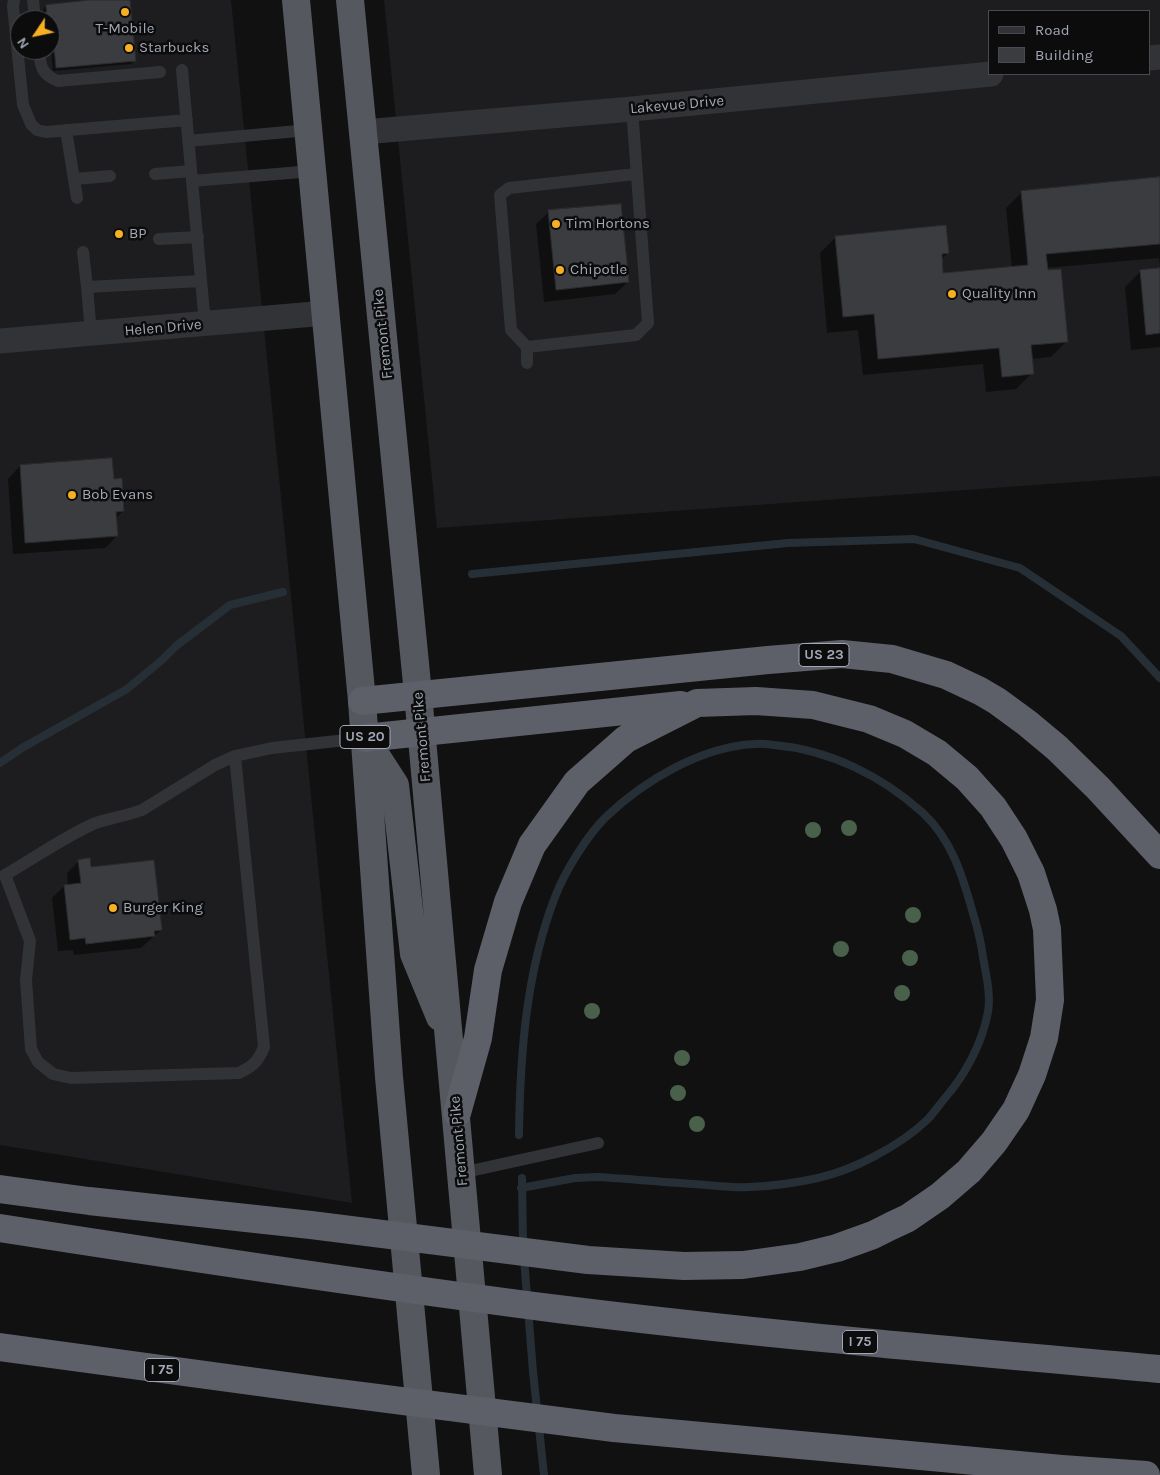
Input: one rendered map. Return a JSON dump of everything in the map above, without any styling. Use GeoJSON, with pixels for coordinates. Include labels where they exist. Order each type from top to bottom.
{"type":"FeatureCollection","features":[{"type":"Feature","properties":{"kind":"highway","name":"US 20"},"geometry":{"type":"LineString","coordinates":[[296,0],[362,701],[389,1077],[426,1475]]}},
{"type":"Feature","properties":{"kind":"highway","name":"Fremont Pike"},"geometry":{"type":"LineString","coordinates":[[350,0],[422,732],[488,1475]]}},
{"type":"Feature","properties":{"kind":"highway","name":"US 23"},"geometry":{"type":"LineString","coordinates":[[418,694],[842,654],[892,659],[946,674],[988,696],[1027,723],[1057,748],[1098,788],[1160,855]]}},
{"type":"Feature","properties":{"kind":"highway"},"geometry":{"type":"LineString","coordinates":[[362,701],[418,694]]}},
{"type":"Feature","properties":{"kind":"highway"},"geometry":{"type":"LineString","coordinates":[[0,1189],[88,1201],[311,1225],[588,1260],[684,1266],[742,1265],[800,1257],[837,1248],[873,1235],[908,1218],[940,1196],[969,1171],[994,1142],[1016,1110],[1032,1075],[1044,1038],[1050,1000],[1047,929],[1031,874],[1014,839],[993,806],[967,778],[937,753],[905,734],[870,719],[814,705],[756,701],[697,703],[365,738],[395,785],[414,954],[450,1042]]}},
{"type":"Feature","properties":{"kind":"highway"},"geometry":{"type":"LineString","coordinates":[[457,1113],[478,1038],[488,970],[508,902],[532,845],[577,782],[626,739],[697,703]]}},
{"type":"Feature","properties":{"kind":"highway","name":"I 75"},"geometry":{"type":"LineString","coordinates":[[0,1228],[312,1276],[561,1309],[866,1343],[1160,1369]]}},
{"type":"Feature","properties":{"kind":"highway","name":"I 75"},"geometry":{"type":"LineString","coordinates":[[0,1348],[614,1428],[1146,1475]]}},
{"type":"Feature","properties":{"kind":"street","name":"Lakevue Drive"},"geometry":{"type":"LineString","coordinates":[[363,132],[632,109],[988,74]]}},
{"type":"Feature","properties":{"kind":"street","name":"Helen Drive"},"geometry":{"type":"LineString","coordinates":[[0,341],[326,314]]}},
{"type":"Feature","properties":{"kind":"lane"},"geometry":{"type":"LineString","coordinates":[[14,0],[13,6],[23,106],[31,124],[38,130],[46,132],[187,120]]}},
{"type":"Feature","properties":{"kind":"lane"},"geometry":{"type":"LineString","coordinates":[[40,60],[44,72],[50,78],[58,81],[160,72]]}},
{"type":"Feature","properties":{"kind":"lane"},"geometry":{"type":"LineString","coordinates":[[182,70],[205,324]]}},
{"type":"Feature","properties":{"kind":"lane"},"geometry":{"type":"LineString","coordinates":[[527,347],[636,335],[648,323],[632,109]]}},
{"type":"Feature","properties":{"kind":"lane"},"geometry":{"type":"LineString","coordinates":[[66,130],[77,198]]}},
{"type":"Feature","properties":{"kind":"lane"},"geometry":{"type":"LineString","coordinates":[[188,141],[309,130]]}},
{"type":"Feature","properties":{"kind":"lane"},"geometry":{"type":"LineString","coordinates":[[155,174],[192,176],[313,171]]}},
{"type":"Feature","properties":{"kind":"lane"},"geometry":{"type":"LineString","coordinates":[[527,363],[527,347],[511,330],[500,196],[509,188],[636,174]]}},
{"type":"Feature","properties":{"kind":"lane"},"geometry":{"type":"LineString","coordinates":[[75,179],[110,176]]}},
{"type":"Feature","properties":{"kind":"lane"},"geometry":{"type":"LineString","coordinates":[[159,239],[198,237]]}},
{"type":"Feature","properties":{"kind":"lane"},"geometry":{"type":"LineString","coordinates":[[83,252],[91,334]]}},
{"type":"Feature","properties":{"kind":"lane"},"geometry":{"type":"LineString","coordinates":[[87,287],[201,281]]}},
{"type":"Feature","properties":{"kind":"lane"},"geometry":{"type":"LineString","coordinates":[[235,756],[264,1048],[260,1059],[250,1068],[240,1073],[71,1078],[53,1074],[38,1062],[31,1049],[26,980],[30,942],[3,872],[96,823],[142,810],[215,765],[235,756],[272,748],[365,738]]}},
{"type":"Feature","properties":{"kind":"lane"},"geometry":{"type":"LineString","coordinates":[[461,1173],[598,1143]]}},
{"type":"Feature","properties":{"kind":"shaded area"},"geometry":{"type":"Polygon","coordinates":[[[0,0],[231,0],[352,1203],[0,1145],[0,0]]]}},
{"type":"Feature","properties":{"kind":"shaded area"},"geometry":{"type":"Polygon","coordinates":[[[384,0],[1160,0],[1160,476],[437,528],[384,0]]]}},
{"type":"Feature","properties":{"kind":"building"},"geometry":{"type":"Polygon","coordinates":[[[90,0],[130,0],[136,61],[56,68],[55,60],[60,60],[60,10],[46,10],[46,5],[90,0]]]}},
{"type":"Feature","properties":{"kind":"building","name":"Quality Inn"},"geometry":{"type":"Polygon","coordinates":[[[1160,177],[1160,244],[1046,254],[1048,270],[1061,269],[1068,342],[1031,345],[1034,374],[1002,377],[999,348],[878,359],[874,314],[843,317],[835,236],[946,225],[949,253],[942,254],[943,273],[1028,265],[1021,191],[1160,177]]]}},
{"type":"Feature","properties":{"kind":"building"},"geometry":{"type":"Polygon","coordinates":[[[621,204],[629,282],[556,290],[548,210],[621,204]]]}},
{"type":"Feature","properties":{"kind":"building"},"geometry":{"type":"Polygon","coordinates":[[[1160,268],[1160,333],[1146,335],[1140,270],[1160,268]]]}},
{"type":"Feature","properties":{"kind":"building","name":"Bob Evans"},"geometry":{"type":"Polygon","coordinates":[[[112,458],[114,479],[122,478],[124,511],[116,512],[118,536],[25,543],[20,465],[112,458]]]}},
{"type":"Feature","properties":{"kind":"building","name":"Burger King"},"geometry":{"type":"Polygon","coordinates":[[[90,858],[91,867],[154,860],[162,930],[154,931],[155,936],[86,944],[85,938],[70,940],[64,885],[81,883],[78,860],[90,858]]]}},
{"type":"Feature","properties":{"kind":"waterway"},"geometry":{"type":"LineString","coordinates":[[472,574],[788,543],[914,539],[1020,568],[1121,636],[1160,678]]}},
{"type":"Feature","properties":{"kind":"waterway"},"geometry":{"type":"LineString","coordinates":[[0,763],[22,748],[127,689],[176,646],[230,605],[283,592]]}},
{"type":"Feature","properties":{"kind":"waterway"},"geometry":{"type":"LineString","coordinates":[[519,1135],[526,1014],[537,955],[545,925],[559,887],[585,843],[607,816],[639,790],[675,768],[714,751],[734,746],[767,744],[815,753],[854,767],[890,787],[933,823],[948,846],[964,883],[981,945],[989,991],[989,1005],[982,1036],[972,1058],[952,1089],[927,1120],[891,1147],[861,1163],[832,1174],[793,1183],[758,1187],[736,1187],[598,1177],[575,1178],[521,1188]]}},
{"type":"Feature","properties":{"kind":"waterway"},"geometry":{"type":"LineString","coordinates":[[522,1178],[523,1246]]}},
{"type":"Feature","properties":{"kind":"waterway"},"geometry":{"type":"LineString","coordinates":[[524,1258],[533,1372],[544,1475]]}},
{"type":"Feature","properties":{"kind":"place","name":"T-Mobile"},"geometry":{"type":"Point","coordinates":[125,12]}},
{"type":"Feature","properties":{"kind":"place","name":"Starbucks"},"geometry":{"type":"Point","coordinates":[129,48]}},
{"type":"Feature","properties":{"kind":"place","name":"Tim Hortons"},"geometry":{"type":"Point","coordinates":[556,224]}},
{"type":"Feature","properties":{"kind":"place","name":"BP"},"geometry":{"type":"Point","coordinates":[119,234]}},
{"type":"Feature","properties":{"kind":"place","name":"Chipotle"},"geometry":{"type":"Point","coordinates":[560,270]}},
{"type":"Feature","properties":{"kind":"place","name":"Quality Inn"},"geometry":{"type":"Point","coordinates":[952,294]}},
{"type":"Feature","properties":{"kind":"place","name":"Bob Evans"},"geometry":{"type":"Point","coordinates":[72,495]}},
{"type":"Feature","properties":{"kind":"place","name":"Burger King"},"geometry":{"type":"Point","coordinates":[113,908]}}]}
